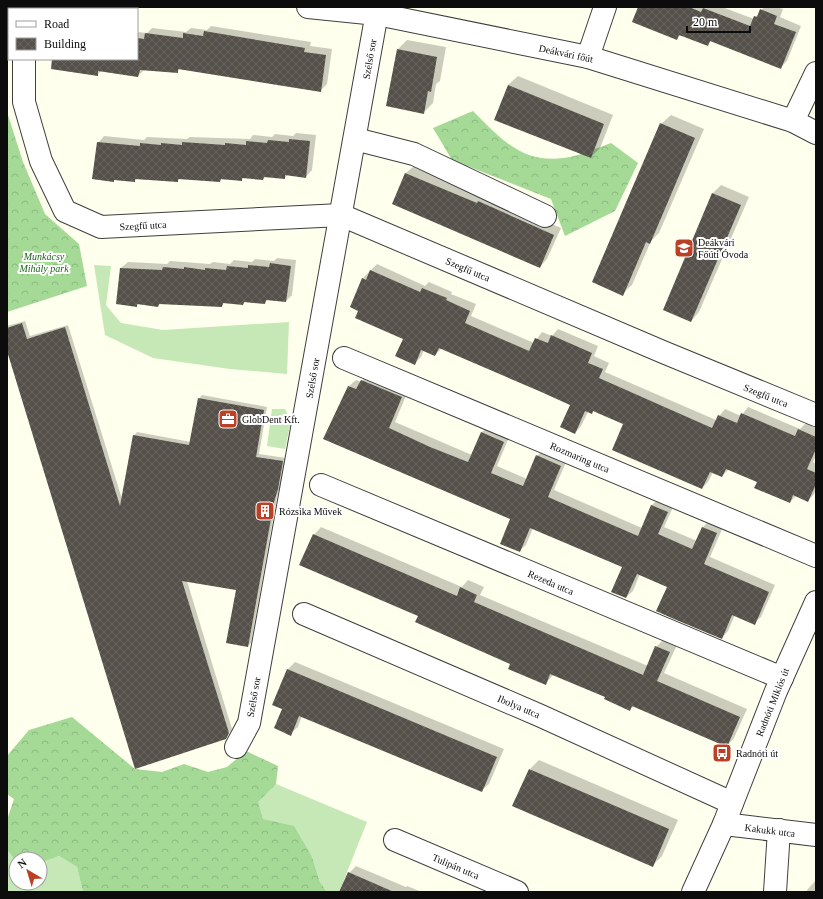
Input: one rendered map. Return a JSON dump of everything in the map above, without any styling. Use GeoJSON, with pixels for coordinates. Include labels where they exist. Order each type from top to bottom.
{"type":"FeatureCollection","features":[{"type":"Feature","properties":{"kind":"street","name":"Deákvári főút"},"geometry":{"type":"LineString","coordinates":[[308,7],[378,11],[588,57],[793,121],[816,133]]}},
{"type":"Feature","properties":{"kind":"street"},"geometry":{"type":"LineString","coordinates":[[588,57],[605,7]]}},
{"type":"Feature","properties":{"kind":"street","name":"Szélső sor"},"geometry":{"type":"LineString","coordinates":[[236,747],[249,723],[378,11]]}},
{"type":"Feature","properties":{"kind":"street","name":"Szegfű utca"},"geometry":{"type":"LineString","coordinates":[[24,60],[24,102],[41,161],[65,211],[101,227],[342,215],[656,349],[816,415]]}},
{"type":"Feature","properties":{"kind":"street"},"geometry":{"type":"LineString","coordinates":[[793,121],[816,73]]}},
{"type":"Feature","properties":{"kind":"street"},"geometry":{"type":"LineString","coordinates":[[355,139],[414,154],[545,216]]}},
{"type":"Feature","properties":{"kind":"street","name":"Rozmaring utca"},"geometry":{"type":"LineString","coordinates":[[344,358],[816,556]]}},
{"type":"Feature","properties":{"kind":"street","name":"Rezeda utca"},"geometry":{"type":"LineString","coordinates":[[321,485],[782,678]]}},
{"type":"Feature","properties":{"kind":"street","name":"Radnóti Miklós út"},"geometry":{"type":"LineString","coordinates":[[693,892],[724,824],[782,678],[816,602]]}},
{"type":"Feature","properties":{"kind":"street","name":"Ibolya utca"},"geometry":{"type":"LineString","coordinates":[[304,614],[541,716],[732,803]]}},
{"type":"Feature","properties":{"kind":"street","name":"Kakukk utca"},"geometry":{"type":"LineString","coordinates":[[724,824],[816,835]]}},
{"type":"Feature","properties":{"kind":"street"},"geometry":{"type":"LineString","coordinates":[[774,892],[779,830]]}},
{"type":"Feature","properties":{"kind":"street","name":"Tulipán utca"},"geometry":{"type":"LineString","coordinates":[[395,840],[517,892]]}},
{"type":"Feature","properties":{"kind":"green space"},"geometry":{"type":"Polygon","coordinates":[[[473,111],[504,141],[527,154],[540,158],[554,159],[570,157],[611,143],[638,163],[615,211],[565,236],[551,199],[452,160],[433,128],[473,111]]]}},
{"type":"Feature","properties":{"kind":"green space","name":"Munkácsy Mihály park"},"geometry":{"type":"Polygon","coordinates":[[[7,112],[23,162],[45,214],[79,244],[87,286],[7,312],[7,112]]]}},
{"type":"Feature","properties":{"kind":"green space"},"geometry":{"type":"Polygon","coordinates":[[[94,265],[111,266],[106,305],[121,323],[163,330],[289,322],[287,374],[230,369],[153,358],[105,335],[94,265]]]}},
{"type":"Feature","properties":{"kind":"green space"},"geometry":{"type":"Polygon","coordinates":[[[272,409],[285,409],[291,421],[285,449],[267,446],[272,409]]]}},
{"type":"Feature","properties":{"kind":"green space"},"geometry":{"type":"Polygon","coordinates":[[[72,717],[135,769],[162,772],[184,764],[208,772],[227,767],[246,751],[278,766],[276,784],[258,802],[263,819],[294,826],[312,857],[320,882],[327,892],[83,892],[77,867],[59,856],[48,860],[48,851],[7,850],[7,820],[14,799],[7,794],[7,756],[29,730],[72,717]]]}},
{"type":"Feature","properties":{"kind":"green space"},"geometry":{"type":"Polygon","coordinates":[[[276,784],[367,822],[339,892],[327,892],[320,882],[312,857],[263,819],[257,802],[276,784]]]}},
{"type":"Feature","properties":{"kind":"green space"},"geometry":{"type":"Polygon","coordinates":[[[7,850],[8,891],[48,891],[48,860],[59,856],[77,867],[83,892],[7,892],[7,850]]]}},
{"type":"Feature","properties":{"kind":"building"},"geometry":{"type":"Polygon","coordinates":[[[638,7],[689,7],[701,12],[703,8],[750,26],[754,16],[757,17],[760,9],[777,16],[774,24],[796,32],[781,69],[710,41],[708,46],[679,35],[677,40],[632,22],[638,7]]]}},
{"type":"Feature","properties":{"kind":"building"},"geometry":{"type":"Polygon","coordinates":[[[204,31],[305,48],[304,52],[326,55],[321,92],[178,69],[178,73],[140,70],[138,77],[98,71],[98,76],[51,69],[52,60],[138,60],[138,38],[144,39],[145,33],[183,38],[183,33],[203,36],[204,31]]]}},
{"type":"Feature","properties":{"kind":"building"},"geometry":{"type":"Polygon","coordinates":[[[397,49],[437,57],[431,92],[428,91],[424,114],[386,106],[397,49]]]}},
{"type":"Feature","properties":{"kind":"building"},"geometry":{"type":"Polygon","coordinates":[[[508,85],[604,124],[591,158],[494,120],[508,85]]]}},
{"type":"Feature","properties":{"kind":"building"},"geometry":{"type":"Polygon","coordinates":[[[660,123],[695,138],[650,244],[646,242],[623,296],[592,282],[660,123]]]}},
{"type":"Feature","properties":{"kind":"building"},"geometry":{"type":"Polygon","coordinates":[[[289,139],[310,141],[306,178],[285,175],[285,179],[264,177],[263,180],[242,178],[242,181],[221,179],[220,182],[178,179],[178,182],[135,179],[135,182],[114,180],[114,182],[92,179],[97,142],[140,146],[140,143],[182,145],[182,142],[246,145],[246,141],[267,143],[268,140],[289,142],[289,139]]]}},
{"type":"Feature","properties":{"kind":"building"},"geometry":{"type":"Polygon","coordinates":[[[405,173],[477,203],[478,201],[554,235],[540,268],[392,204],[405,173]]]}},
{"type":"Feature","properties":{"kind":"building"},"geometry":{"type":"Polygon","coordinates":[[[712,193],[741,205],[691,322],[663,310],[712,193]]]}},
{"type":"Feature","properties":{"kind":"building"},"geometry":{"type":"Polygon","coordinates":[[[270,263],[291,266],[286,302],[266,300],[265,304],[244,302],[243,305],[223,303],[222,307],[159,304],[158,307],[137,304],[137,307],[116,304],[120,268],[162,270],[163,267],[184,269],[184,267],[205,270],[205,268],[226,270],[227,266],[248,268],[248,265],[269,267],[270,263]]]}},
{"type":"Feature","properties":{"kind":"building"},"geometry":{"type":"Polygon","coordinates":[[[370,270],[420,292],[422,288],[447,298],[446,300],[470,311],[465,323],[529,351],[535,338],[548,343],[551,335],[592,353],[588,363],[603,369],[599,378],[712,428],[718,415],[737,423],[741,413],[795,436],[798,429],[816,437],[816,449],[807,469],[816,473],[816,484],[808,502],[793,495],[790,503],[754,488],[757,482],[726,469],[722,477],[710,472],[702,489],[612,450],[623,424],[593,411],[592,414],[585,411],[575,434],[560,427],[570,405],[539,391],[439,348],[435,356],[421,350],[415,365],[395,356],[403,339],[355,318],[358,311],[350,307],[362,278],[366,280],[370,270]]]}},
{"type":"Feature","properties":{"kind":"building"},"geometry":{"type":"Polygon","coordinates":[[[22,323],[27,339],[65,327],[120,506],[133,435],[189,445],[198,398],[264,410],[256,457],[283,461],[274,502],[248,647],[226,643],[236,590],[182,581],[229,733],[226,739],[135,769],[7,351],[7,328],[22,323]]]}},
{"type":"Feature","properties":{"kind":"building"},"geometry":{"type":"Polygon","coordinates":[[[361,380],[402,397],[389,428],[430,447],[468,462],[481,432],[504,442],[491,473],[523,486],[536,455],[561,466],[548,497],[638,536],[651,505],[668,512],[658,534],[692,549],[702,527],[717,533],[704,564],[769,592],[755,625],[732,615],[722,639],[674,619],[656,611],[667,587],[637,574],[626,598],[611,592],[622,567],[530,528],[520,552],[500,544],[510,519],[323,439],[348,386],[356,389],[361,380]]]}},
{"type":"Feature","properties":{"kind":"building"},"geometry":{"type":"Polygon","coordinates":[[[313,534],[457,596],[460,587],[477,595],[474,602],[643,675],[655,646],[670,652],[657,681],[740,717],[727,747],[632,706],[630,711],[604,699],[605,697],[550,674],[546,685],[508,669],[510,664],[415,622],[418,616],[299,565],[313,534]]]}},
{"type":"Feature","properties":{"kind":"building"},"geometry":{"type":"Polygon","coordinates":[[[287,669],[497,757],[482,792],[299,716],[291,736],[274,728],[282,709],[272,705],[287,669]]]}},
{"type":"Feature","properties":{"kind":"building"},"geometry":{"type":"Polygon","coordinates":[[[529,769],[669,829],[653,867],[512,806],[529,769]]]}},
{"type":"Feature","properties":{"kind":"building"},"geometry":{"type":"Polygon","coordinates":[[[348,872],[394,892],[339,892],[348,872]]]}},
{"type":"Feature","properties":{"kind":"place","name":"Deákvári Főúti Óvoda"},"geometry":{"type":"Point","coordinates":[684,248]}},
{"type":"Feature","properties":{"kind":"place","name":"GlobDent Kft."},"geometry":{"type":"Point","coordinates":[228,419]}},
{"type":"Feature","properties":{"kind":"place","name":"Rózsika Művek"},"geometry":{"type":"Point","coordinates":[265,511]}},
{"type":"Feature","properties":{"kind":"place","name":"Radnóti út"},"geometry":{"type":"Point","coordinates":[722,753]}}]}
